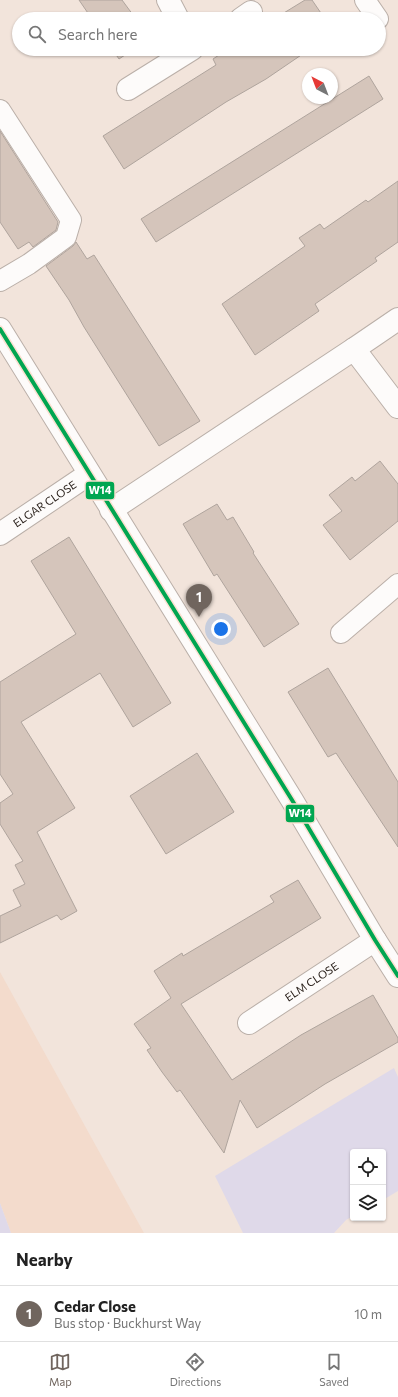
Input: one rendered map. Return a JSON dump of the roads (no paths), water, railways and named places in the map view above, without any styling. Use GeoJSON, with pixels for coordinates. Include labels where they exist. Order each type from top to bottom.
{"type":"FeatureCollection","features":[{"type":"Feature","properties":{"kind":"street"},"geometry":{"type":"LineString","coordinates":[[168,0],[174,12]]}},
{"type":"Feature","properties":{"kind":"street"},"geometry":{"type":"LineString","coordinates":[[128,89],[181,56]]}},
{"type":"Feature","properties":{"kind":"street"},"geometry":{"type":"LineString","coordinates":[[111,510],[398,319]]}},
{"type":"Feature","properties":{"kind":"street"},"geometry":{"type":"LineString","coordinates":[[0,329],[292,800],[398,976]]}},
{"type":"Feature","properties":{"kind":"street"},"geometry":{"type":"LineString","coordinates":[[354,349],[398,407]]}},
{"type":"Feature","properties":{"kind":"street","name":"ELGAR CLOSE"},"geometry":{"type":"LineString","coordinates":[[0,534],[89,474]]}},
{"type":"Feature","properties":{"kind":"street","name":"ELM CLOSE"},"geometry":{"type":"LineString","coordinates":[[249,1023],[375,940]]}},
{"type":"Feature","properties":{"kind":"lane"},"geometry":{"type":"LineString","coordinates":[[365,0],[373,12]]}},
{"type":"Feature","properties":{"kind":"lane"},"geometry":{"type":"LineString","coordinates":[[0,110],[71,220],[66,237],[29,264],[0,282]]}},
{"type":"Feature","properties":{"kind":"lane"},"geometry":{"type":"LineString","coordinates":[[341,633],[398,584]]}},
{"type":"Feature","properties":{"kind":"place","name":"Cedar Close"},"geometry":{"type":"Point","coordinates":[199,617]}}]}
